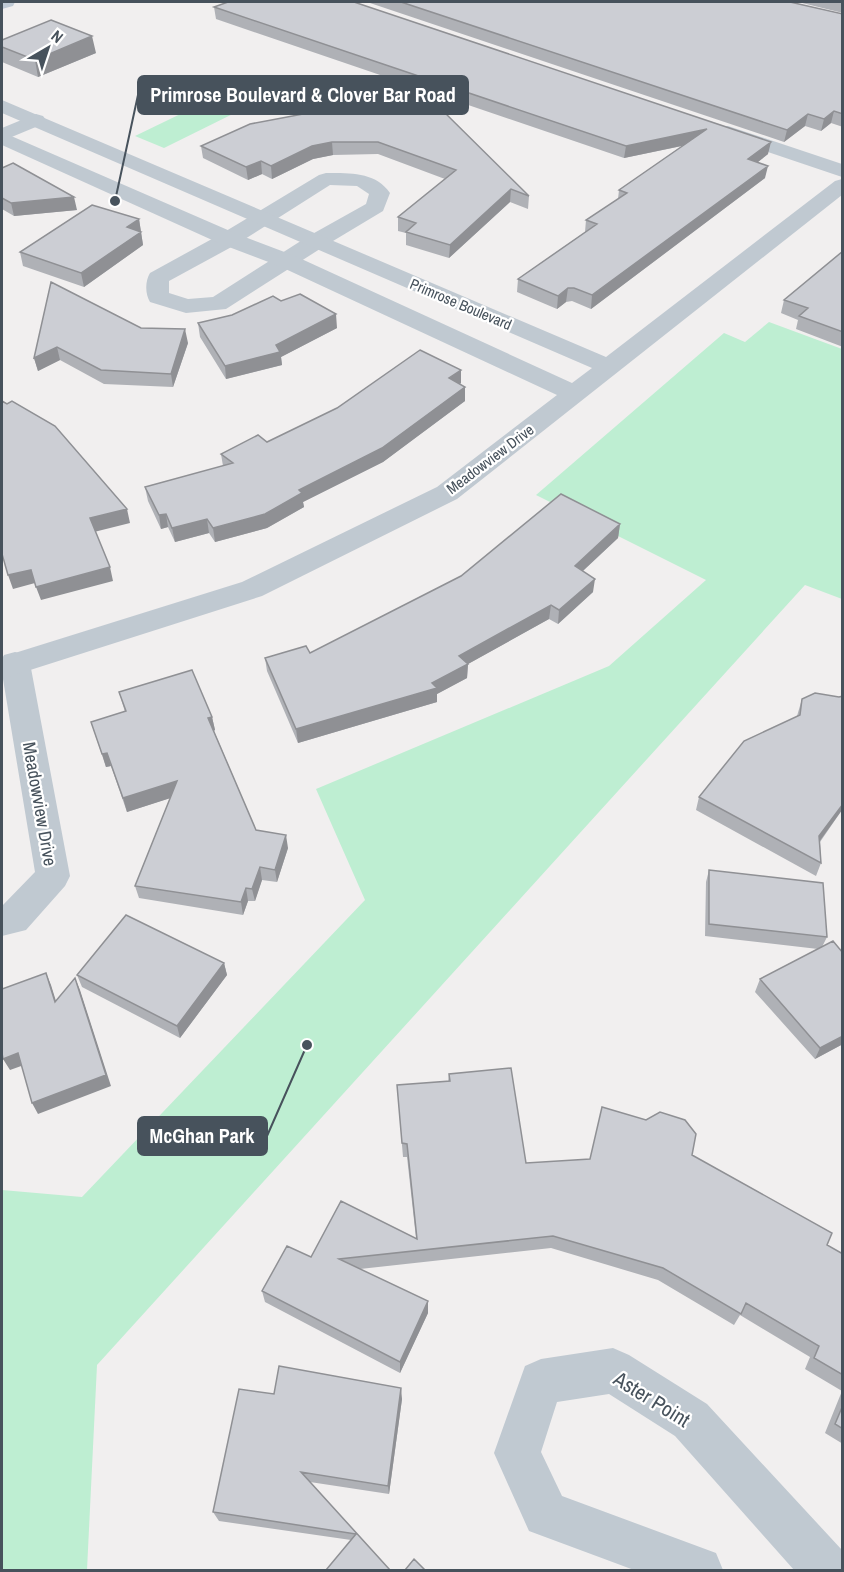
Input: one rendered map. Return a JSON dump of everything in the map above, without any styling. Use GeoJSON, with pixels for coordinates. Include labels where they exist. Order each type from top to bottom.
{"type":"FeatureCollection","features":[{"type":"Feature","properties":{"kind":"main road"},"geometry":{"type":"LineString","coordinates":[[2,4],[7,2]]}},
{"type":"Feature","properties":{"kind":"street","name":"Primrose Boulevard"},"geometry":{"type":"LineString","coordinates":[[2,106],[608,366]]}},
{"type":"Feature","properties":{"kind":"street","name":"Primrose Boulevard"},"geometry":{"type":"LineString","coordinates":[[2,136],[36,120]]}},
{"type":"Feature","properties":{"kind":"street"},"geometry":{"type":"LineString","coordinates":[[708,125],[843,171]]}},
{"type":"Feature","properties":{"kind":"street","name":"Primrose Boulevard"},"geometry":{"type":"LineString","coordinates":[[2,136],[229,239],[287,261],[575,394]]}},
{"type":"Feature","properties":{"kind":"street"},"geometry":{"type":"LineString","coordinates":[[326,179],[357,179],[373,184],[380,193],[376,207],[315,242],[218,304],[186,306],[158,297],[158,278],[262,218],[326,179]]}},
{"type":"Feature","properties":{"kind":"street","name":"Meadowview Drive"},"geometry":{"type":"LineString","coordinates":[[2,921],[13,919],[53,876],[8,665],[252,589],[447,493],[843,185]]}},
{"type":"Feature","properties":{"kind":"street","name":"Aster Point"},"geometry":{"type":"LineString","coordinates":[[699,1570],[546,1514],[517,1453],[541,1382],[613,1371],[691,1420],[827,1570]]}},
{"type":"Feature","properties":{"kind":"green space"},"geometry":{"type":"Polygon","coordinates":[[[230,90],[259,101],[164,148],[135,136],[230,90]]]}},
{"type":"Feature","properties":{"kind":"green space"},"geometry":{"type":"Polygon","coordinates":[[[769,322],[842,349],[842,599],[805,585],[97,1365],[87,1570],[2,1570],[2,1190],[82,1197],[365,900],[316,789],[609,666],[706,580],[536,495],[724,333],[745,342],[769,322]]]}},
{"type":"Feature","properties":{"kind":"building"},"geometry":{"type":"Polygon","coordinates":[[[228,2],[354,2],[771,142],[748,159],[768,166],[592,295],[568,288],[558,296],[518,279],[597,224],[586,220],[627,193],[619,190],[707,129],[626,146],[214,7],[228,2]]]}},
{"type":"Feature","properties":{"kind":"building"},"geometry":{"type":"Polygon","coordinates":[[[401,2],[790,2],[843,14],[843,114],[834,111],[824,119],[808,114],[787,130],[401,2]]]}},
{"type":"Feature","properties":{"kind":"building"},"geometry":{"type":"Polygon","coordinates":[[[51,20],[92,36],[35,60],[2,47],[2,40],[51,20]]]}},
{"type":"Feature","properties":{"kind":"building"},"geometry":{"type":"Polygon","coordinates":[[[441,109],[529,196],[511,189],[450,245],[406,232],[416,223],[398,217],[456,170],[378,142],[332,142],[312,146],[271,166],[261,161],[246,167],[201,146],[250,124],[319,111],[441,109]]]}},
{"type":"Feature","properties":{"kind":"building"},"geometry":{"type":"Polygon","coordinates":[[[13,163],[74,197],[11,203],[2,198],[2,168],[13,163]]]}},
{"type":"Feature","properties":{"kind":"building"},"geometry":{"type":"Polygon","coordinates":[[[92,205],[139,219],[127,227],[141,232],[81,273],[20,252],[92,205]]]}},
{"type":"Feature","properties":{"kind":"building"},"geometry":{"type":"Polygon","coordinates":[[[843,251],[843,332],[799,316],[808,308],[784,300],[843,251]]]}},
{"type":"Feature","properties":{"kind":"building"},"geometry":{"type":"Polygon","coordinates":[[[51,282],[141,328],[185,329],[171,374],[101,370],[57,347],[34,358],[51,282]]]}},
{"type":"Feature","properties":{"kind":"building"},"geometry":{"type":"Polygon","coordinates":[[[300,294],[336,314],[276,345],[280,352],[225,366],[198,323],[232,315],[273,296],[281,301],[300,294]]]}},
{"type":"Feature","properties":{"kind":"building"},"geometry":{"type":"Polygon","coordinates":[[[420,350],[461,370],[449,378],[465,387],[382,448],[299,490],[302,493],[265,514],[213,528],[207,519],[172,528],[166,514],[159,515],[145,487],[233,463],[221,454],[258,435],[267,442],[337,408],[420,350]]]}},
{"type":"Feature","properties":{"kind":"building"},"geometry":{"type":"Polygon","coordinates":[[[2,401],[7,404],[12,401],[55,426],[127,509],[90,518],[110,567],[36,587],[31,570],[8,575],[2,554],[2,401]]]}},
{"type":"Feature","properties":{"kind":"building"},"geometry":{"type":"Polygon","coordinates":[[[561,494],[620,524],[575,566],[595,579],[559,610],[551,605],[459,656],[468,664],[432,683],[437,688],[296,729],[265,658],[306,646],[310,653],[461,576],[561,494]]]}},
{"type":"Feature","properties":{"kind":"building"},"geometry":{"type":"Polygon","coordinates":[[[192,670],[212,717],[208,718],[256,830],[286,835],[275,870],[260,867],[252,889],[246,888],[241,902],[135,886],[177,781],[123,798],[107,753],[102,754],[91,722],[126,711],[119,692],[192,670]]]}},
{"type":"Feature","properties":{"kind":"building"},"geometry":{"type":"Polygon","coordinates":[[[815,693],[843,696],[843,804],[819,836],[821,863],[699,797],[744,741],[800,715],[802,699],[815,693]]]}},
{"type":"Feature","properties":{"kind":"building"},"geometry":{"type":"Polygon","coordinates":[[[709,870],[823,883],[827,937],[709,924],[709,870]]]}},
{"type":"Feature","properties":{"kind":"building"},"geometry":{"type":"Polygon","coordinates":[[[126,915],[224,963],[177,1026],[77,975],[126,915]]]}},
{"type":"Feature","properties":{"kind":"building"},"geometry":{"type":"Polygon","coordinates":[[[833,941],[843,953],[843,1036],[820,1048],[760,979],[833,941]]]}},
{"type":"Feature","properties":{"kind":"building"},"geometry":{"type":"Polygon","coordinates":[[[46,973],[55,1002],[75,978],[106,1075],[32,1103],[18,1053],[3,1059],[2,989],[46,973]]]}},
{"type":"Feature","properties":{"kind":"building"},"geometry":{"type":"Polygon","coordinates":[[[511,1068],[526,1163],[590,1159],[602,1107],[646,1120],[660,1112],[685,1120],[696,1134],[692,1155],[832,1233],[827,1245],[843,1254],[843,1375],[814,1358],[819,1346],[746,1303],[741,1314],[663,1268],[553,1236],[339,1259],[428,1301],[400,1362],[262,1291],[287,1246],[311,1257],[341,1201],[417,1239],[407,1144],[402,1143],[397,1085],[450,1081],[449,1074],[511,1068]]]}},
{"type":"Feature","properties":{"kind":"building"},"geometry":{"type":"Polygon","coordinates":[[[279,1366],[401,1388],[388,1486],[301,1472],[390,1570],[326,1570],[356,1534],[213,1512],[239,1389],[274,1394],[279,1366]]]}},
{"type":"Feature","properties":{"kind":"building"},"geometry":{"type":"Polygon","coordinates":[[[843,1405],[843,1429],[835,1424],[843,1405]]]}},
{"type":"Feature","properties":{"kind":"building"},"geometry":{"type":"Polygon","coordinates":[[[414,1559],[425,1570],[405,1570],[414,1559]]]}},
{"type":"Feature","properties":{"kind":"place","name":"Primrose Boulevard & Clover Bar Road"},"geometry":{"type":"Point","coordinates":[115,201]}},
{"type":"Feature","properties":{"kind":"place","name":"McGhan Park"},"geometry":{"type":"Point","coordinates":[307,1045]}}]}
